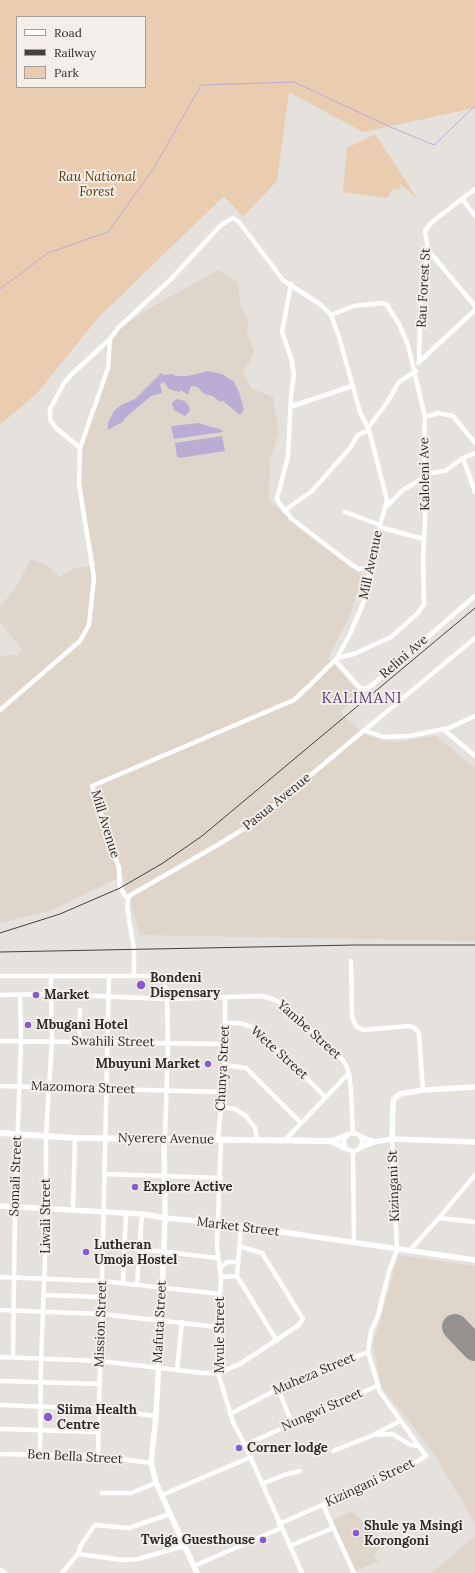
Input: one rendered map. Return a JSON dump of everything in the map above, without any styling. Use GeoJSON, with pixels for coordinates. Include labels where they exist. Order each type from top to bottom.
{"type":"FeatureCollection","features":[{"type":"Feature","properties":{"kind":"main road","name":"Nyerere Avenue"},"geometry":{"type":"LineString","coordinates":[[0,1133],[75,1138],[331,1141]]}},
{"type":"Feature","properties":{"kind":"main road"},"geometry":{"type":"LineString","coordinates":[[331,1141],[346,1136]]}},
{"type":"Feature","properties":{"kind":"main road"},"geometry":{"type":"LineString","coordinates":[[331,1141],[345,1148]]}},
{"type":"Feature","properties":{"kind":"street","name":"Rau Forest St"},"geometry":{"type":"LineString","coordinates":[[419,362],[421,336],[421,291],[428,250],[425,235],[427,227],[475,189]]}},
{"type":"Feature","properties":{"kind":"street"},"geometry":{"type":"LineString","coordinates":[[462,199],[475,216]]}},
{"type":"Feature","properties":{"kind":"street","name":"Mill Avenue"},"geometry":{"type":"LineString","coordinates":[[110,339],[118,328],[171,279],[221,225],[230,218],[233,218],[239,222],[283,280],[321,305],[330,315],[339,337],[360,412],[369,429],[386,492],[386,507],[380,526],[364,601],[348,638],[336,659],[294,700],[92,786],[119,868],[120,888],[127,898]]}},
{"type":"Feature","properties":{"kind":"street"},"geometry":{"type":"LineString","coordinates":[[428,250],[475,306]]}},
{"type":"Feature","properties":{"kind":"street"},"geometry":{"type":"LineString","coordinates":[[291,284],[282,329],[294,374],[290,407],[288,457],[277,498],[284,511],[352,565],[359,569],[371,569]]}},
{"type":"Feature","properties":{"kind":"street","name":"Kaloleni Ave"},"geometry":{"type":"LineString","coordinates":[[330,315],[347,308],[385,303],[403,332],[415,369],[425,417],[423,476],[426,502],[424,539],[424,604],[421,609],[391,637],[354,654],[336,659]]}},
{"type":"Feature","properties":{"kind":"street"},"geometry":{"type":"LineString","coordinates":[[284,511],[312,491],[350,448],[358,436],[369,429],[399,382],[415,369],[419,362],[475,310]]}},
{"type":"Feature","properties":{"kind":"street"},"geometry":{"type":"LineString","coordinates":[[80,448],[55,427],[50,419],[50,409],[64,383],[110,339]]}},
{"type":"Feature","properties":{"kind":"street"},"geometry":{"type":"LineString","coordinates":[[0,710],[80,641],[86,631],[93,599],[94,578],[79,480],[80,448],[108,368],[110,339]]}},
{"type":"Feature","properties":{"kind":"street"},"geometry":{"type":"LineString","coordinates":[[290,407],[352,386]]}},
{"type":"Feature","properties":{"kind":"street"},"geometry":{"type":"LineString","coordinates":[[425,417],[438,413],[453,416],[475,443]]}},
{"type":"Feature","properties":{"kind":"street"},"geometry":{"type":"LineString","coordinates":[[386,507],[403,490],[423,476],[445,471],[463,458],[475,453]]}},
{"type":"Feature","properties":{"kind":"street"},"geometry":{"type":"LineString","coordinates":[[463,458],[475,492]]}},
{"type":"Feature","properties":{"kind":"street"},"geometry":{"type":"LineString","coordinates":[[345,512],[380,526],[424,539]]}},
{"type":"Feature","properties":{"kind":"street","name":"Relini Ave"},"geometry":{"type":"LineString","coordinates":[[336,659],[360,688],[365,689],[371,686],[475,596]]}},
{"type":"Feature","properties":{"kind":"street","name":"Pasua Avenue"},"geometry":{"type":"LineString","coordinates":[[127,898],[132,893],[222,844],[253,823],[475,638]]}},
{"type":"Feature","properties":{"kind":"street"},"geometry":{"type":"LineString","coordinates":[[364,730],[383,737],[425,734],[443,729],[475,716]]}},
{"type":"Feature","properties":{"kind":"street"},"geometry":{"type":"LineString","coordinates":[[443,729],[475,756]]}},
{"type":"Feature","properties":{"kind":"street"},"geometry":{"type":"LineString","coordinates":[[127,898],[126,907],[134,950],[134,976]]}},
{"type":"Feature","properties":{"kind":"street"},"geometry":{"type":"LineString","coordinates":[[351,961],[352,1018],[356,1026],[363,1030],[410,1026],[416,1028],[419,1034],[423,1090]]}},
{"type":"Feature","properties":{"kind":"street"},"geometry":{"type":"LineString","coordinates":[[0,976],[151,976],[164,979],[167,999],[168,1044],[165,1138]]}},
{"type":"Feature","properties":{"kind":"street","name":"Liwali Street"},"geometry":{"type":"LineString","coordinates":[[40,1455],[42,1383],[41,1360],[45,1295],[46,1136],[52,1041],[50,994],[51,976]]}},
{"type":"Feature","properties":{"kind":"street","name":"Mission Street"},"geometry":{"type":"LineString","coordinates":[[98,1456],[109,976]]}},
{"type":"Feature","properties":{"kind":"street","name":"Somali Street"},"geometry":{"type":"LineString","coordinates":[[13,1357],[15,1207],[21,1041],[20,994]]}},
{"type":"Feature","properties":{"kind":"street","name":"Yambe Street"},"geometry":{"type":"LineString","coordinates":[[0,995],[50,994],[167,999],[262,996],[284,1005],[342,1059],[349,1073],[353,1134]]}},
{"type":"Feature","properties":{"kind":"street","name":"Chunya Street"},"geometry":{"type":"LineString","coordinates":[[220,1223],[220,1139],[225,1065],[225,997]]}},
{"type":"Feature","properties":{"kind":"street"},"geometry":{"type":"LineString","coordinates":[[79,1042],[80,1010]]}},
{"type":"Feature","properties":{"kind":"street","name":"Wete Street"},"geometry":{"type":"LineString","coordinates":[[226,1023],[240,1023],[252,1027],[291,1062],[325,1097]]}},
{"type":"Feature","properties":{"kind":"street","name":"Swahili Street"},"geometry":{"type":"LineString","coordinates":[[0,1041],[225,1044]]}},
{"type":"Feature","properties":{"kind":"street"},"geometry":{"type":"LineString","coordinates":[[225,1065],[246,1068],[300,1122]]}},
{"type":"Feature","properties":{"kind":"street"},"geometry":{"type":"LineString","coordinates":[[285,1140],[300,1122],[349,1073]]}},
{"type":"Feature","properties":{"kind":"street","name":"Mazomora Street"},"geometry":{"type":"LineString","coordinates":[[0,1086],[222,1092]]}},
{"type":"Feature","properties":{"kind":"street","name":"Kizingani St"},"geometry":{"type":"LineString","coordinates":[[368,1352],[371,1331],[378,1316],[389,1271],[397,1250],[392,1139],[393,1104],[396,1096],[403,1092],[475,1087]]}},
{"type":"Feature","properties":{"kind":"street"},"geometry":{"type":"LineString","coordinates":[[222,1107],[235,1109],[246,1116],[255,1128],[257,1140]]}},
{"type":"Feature","properties":{"kind":"street"},"geometry":{"type":"LineString","coordinates":[[374,1142],[353,1134],[346,1136],[344,1144],[345,1148],[352,1152],[358,1151],[361,1147],[374,1142],[392,1139],[475,1142]]}},
{"type":"Feature","properties":{"kind":"street"},"geometry":{"type":"LineString","coordinates":[[361,1137],[361,1147]]}},
{"type":"Feature","properties":{"kind":"street"},"geometry":{"type":"LineString","coordinates":[[73,1210],[75,1138]]}},
{"type":"Feature","properties":{"kind":"street","name":"Mafuta Street"},"geometry":{"type":"LineString","coordinates":[[151,1461],[156,1416],[157,1368],[161,1320],[165,1218],[165,1138]]}},
{"type":"Feature","properties":{"kind":"street"},"geometry":{"type":"LineString","coordinates":[[352,1152],[354,1242]]}},
{"type":"Feature","properties":{"kind":"street"},"geometry":{"type":"LineString","coordinates":[[105,1174],[221,1178]]}},
{"type":"Feature","properties":{"kind":"street"},"geometry":{"type":"LineString","coordinates":[[410,1250],[440,1218],[475,1175]]}},
{"type":"Feature","properties":{"kind":"street","name":"Market Street"},"geometry":{"type":"LineString","coordinates":[[0,1206],[142,1214],[165,1218],[220,1223],[354,1242],[397,1250],[410,1250],[475,1260]]}},
{"type":"Feature","properties":{"kind":"street"},"geometry":{"type":"LineString","coordinates":[[123,1283],[126,1213]]}},
{"type":"Feature","properties":{"kind":"street"},"geometry":{"type":"LineString","coordinates":[[137,1284],[142,1214]]}},
{"type":"Feature","properties":{"kind":"street"},"geometry":{"type":"LineString","coordinates":[[440,1218],[475,1222]]}},
{"type":"Feature","properties":{"kind":"street","name":"Mvule Street"},"geometry":{"type":"LineString","coordinates":[[220,1223],[218,1258],[221,1277],[218,1327],[218,1373],[230,1414],[251,1457],[280,1526],[302,1573]]}},
{"type":"Feature","properties":{"kind":"street"},"geometry":{"type":"LineString","coordinates":[[241,1226],[236,1276],[277,1341]]}},
{"type":"Feature","properties":{"kind":"street"},"geometry":{"type":"LineString","coordinates":[[104,1245],[163,1253],[218,1258]]}},
{"type":"Feature","properties":{"kind":"street"},"geometry":{"type":"LineString","coordinates":[[0,1357],[41,1360],[100,1361],[202,1373],[218,1373],[240,1364],[299,1326],[303,1319],[262,1253],[239,1246]]}},
{"type":"Feature","properties":{"kind":"street"},"geometry":{"type":"LineString","coordinates":[[220,1268],[227,1262],[238,1262]]}},
{"type":"Feature","properties":{"kind":"street"},"geometry":{"type":"LineString","coordinates":[[221,1277],[236,1276]]}},
{"type":"Feature","properties":{"kind":"street"},"geometry":{"type":"LineString","coordinates":[[0,1277],[102,1281],[220,1294]]}},
{"type":"Feature","properties":{"kind":"street"},"geometry":{"type":"LineString","coordinates":[[45,1295],[101,1297]]}},
{"type":"Feature","properties":{"kind":"street"},"geometry":{"type":"LineString","coordinates":[[0,1310],[44,1310],[101,1314],[218,1327]]}},
{"type":"Feature","properties":{"kind":"street"},"geometry":{"type":"LineString","coordinates":[[177,1369],[182,1322]]}},
{"type":"Feature","properties":{"kind":"street","name":"Muheza Street"},"geometry":{"type":"LineString","coordinates":[[230,1414],[278,1389],[368,1352],[377,1386]]}},
{"type":"Feature","properties":{"kind":"street"},"geometry":{"type":"LineString","coordinates":[[0,1381],[99,1384]]}},
{"type":"Feature","properties":{"kind":"street","name":"Kizingani Street"},"geometry":{"type":"LineString","coordinates":[[194,1566],[323,1505],[413,1465],[426,1456],[400,1421],[377,1386]]}},
{"type":"Feature","properties":{"kind":"street","name":"Nungwi Street"},"geometry":{"type":"LineString","coordinates":[[245,1445],[377,1386]]}},
{"type":"Feature","properties":{"kind":"street"},"geometry":{"type":"LineString","coordinates":[[278,1389],[292,1423]]}},
{"type":"Feature","properties":{"kind":"street"},"geometry":{"type":"LineString","coordinates":[[0,1405],[99,1409],[156,1416]]}},
{"type":"Feature","properties":{"kind":"street"},"geometry":{"type":"LineString","coordinates":[[333,1451],[371,1436],[400,1421]]}},
{"type":"Feature","properties":{"kind":"street"},"geometry":{"type":"LineString","coordinates":[[0,1429],[98,1432]]}},
{"type":"Feature","properties":{"kind":"street"},"geometry":{"type":"LineString","coordinates":[[371,1436],[392,1434],[411,1445],[418,1446]]}},
{"type":"Feature","properties":{"kind":"street","name":"Ben Bella Street"},"geometry":{"type":"LineString","coordinates":[[0,1454],[98,1456],[151,1461]]}},
{"type":"Feature","properties":{"kind":"street"},"geometry":{"type":"LineString","coordinates":[[162,1495],[251,1457]]}},
{"type":"Feature","properties":{"kind":"street"},"geometry":{"type":"LineString","coordinates":[[151,1461],[156,1483],[197,1573]]}},
{"type":"Feature","properties":{"kind":"street"},"geometry":{"type":"LineString","coordinates":[[262,1484],[284,1475],[300,1471]]}},
{"type":"Feature","properties":{"kind":"street"},"geometry":{"type":"LineString","coordinates":[[102,1493],[135,1492],[156,1483]]}},
{"type":"Feature","properties":{"kind":"street"},"geometry":{"type":"LineString","coordinates":[[323,1505],[354,1573]]}},
{"type":"Feature","properties":{"kind":"street"},"geometry":{"type":"LineString","coordinates":[[62,1573],[78,1554],[95,1525],[128,1528],[170,1514]]}},
{"type":"Feature","properties":{"kind":"street"},"geometry":{"type":"LineString","coordinates":[[290,1546],[333,1528]]}},
{"type":"Feature","properties":{"kind":"street"},"geometry":{"type":"LineString","coordinates":[[78,1554],[131,1560],[143,1559],[184,1546]]}},
{"type":"Feature","properties":{"kind":"street"},"geometry":{"type":"LineString","coordinates":[[295,1573],[299,1566]]}},
{"type":"Feature","properties":{"kind":"street"},"geometry":{"type":"LineString","coordinates":[[0,1570],[5,1573]]}},
{"type":"Feature","properties":{"kind":"shaded area"},"geometry":{"type":"Polygon","coordinates":[[[218,270],[238,282],[240,304],[249,322],[246,331],[254,351],[251,360],[243,371],[251,388],[273,397],[279,432],[270,460],[269,500],[313,539],[362,575],[351,613],[328,658],[361,694],[340,712],[365,735],[393,742],[436,736],[475,768],[475,941],[140,935],[122,876],[52,910],[0,923],[0,656],[18,655],[22,650],[0,622],[0,607],[16,587],[31,559],[48,566],[60,577],[74,568],[96,566],[80,490],[80,447],[105,368],[107,352],[104,344],[123,326],[148,309],[218,270]]]}},
{"type":"Feature","properties":{"kind":"shaded area"},"geometry":{"type":"Polygon","coordinates":[[[208,371],[222,374],[234,382],[239,392],[244,410],[240,415],[223,401],[220,402],[213,396],[204,394],[198,387],[191,386],[188,395],[181,390],[179,392],[169,389],[164,382],[160,384],[162,393],[151,396],[124,419],[124,421],[108,430],[108,423],[114,411],[121,405],[135,399],[161,373],[164,375],[173,374],[175,376],[188,376],[208,371]]]}},
{"type":"Feature","properties":{"kind":"shaded area"},"geometry":{"type":"Polygon","coordinates":[[[176,399],[185,401],[189,406],[190,411],[185,416],[174,410],[172,403],[176,399]]]}},
{"type":"Feature","properties":{"kind":"shaded area"},"geometry":{"type":"Polygon","coordinates":[[[199,423],[222,430],[223,432],[174,439],[171,426],[199,423]]]}},
{"type":"Feature","properties":{"kind":"shaded area"},"geometry":{"type":"Polygon","coordinates":[[[222,436],[225,451],[179,458],[177,457],[175,443],[222,436]]]}},
{"type":"Feature","properties":{"kind":"shaded area"},"geometry":{"type":"Polygon","coordinates":[[[399,1255],[475,1266],[475,1523],[430,1448],[381,1386],[373,1344],[399,1255]]]}},
{"type":"Feature","properties":{"kind":"shaded area"},"geometry":{"type":"Polygon","coordinates":[[[352,1511],[385,1543],[373,1555],[379,1561],[355,1571],[332,1521],[352,1511]]]}},
{"type":"Feature","properties":{"kind":"shaded area"},"geometry":{"type":"Polygon","coordinates":[[[475,1536],[475,1573],[431,1573],[475,1536]]]}},
{"type":"Feature","properties":{"kind":"green space","name":"Rau National Forest"},"geometry":{"type":"Polygon","coordinates":[[[0,0],[475,0],[475,108],[363,132],[289,92],[277,181],[243,217],[224,196],[98,318],[38,392],[0,425],[0,0]]]}},
{"type":"Feature","properties":{"kind":"green space"},"geometry":{"type":"Polygon","coordinates":[[[375,134],[417,198],[399,183],[401,190],[392,189],[388,198],[343,192],[347,148],[375,134]]]}},
{"type":"Feature","properties":{"kind":"waterway"},"geometry":{"type":"LineString","coordinates":[[0,289],[48,253],[108,232],[154,168],[201,85],[294,82],[388,126],[434,145],[475,106]]}},
{"type":"Feature","properties":{"kind":"runway"},"geometry":{"type":"LineString","coordinates":[[455,1327],[475,1348]]}},
{"type":"Feature","properties":{"kind":"railway"},"geometry":{"type":"LineString","coordinates":[[0,933],[60,914],[120,888],[163,863],[202,836],[475,608]]}},
{"type":"Feature","properties":{"kind":"railway"},"geometry":{"type":"LineString","coordinates":[[0,952],[355,945],[475,945]]}},
{"type":"Feature","properties":{"kind":"place","name":"Bondeni Dispensary"},"geometry":{"type":"Point","coordinates":[141,985]}},
{"type":"Feature","properties":{"kind":"place","name":"Market"},"geometry":{"type":"Point","coordinates":[36,995]}},
{"type":"Feature","properties":{"kind":"place","name":"Mbugani Hotel"},"geometry":{"type":"Point","coordinates":[28,1025]}},
{"type":"Feature","properties":{"kind":"place","name":"Mbuyuni Market"},"geometry":{"type":"Point","coordinates":[208,1064]}},
{"type":"Feature","properties":{"kind":"place","name":"Explore Active"},"geometry":{"type":"Point","coordinates":[135,1187]}},
{"type":"Feature","properties":{"kind":"place","name":"Lutheran Umoja Hostel"},"geometry":{"type":"Point","coordinates":[86,1252]}},
{"type":"Feature","properties":{"kind":"place","name":"Siima Health Centre"},"geometry":{"type":"Point","coordinates":[48,1417]}},
{"type":"Feature","properties":{"kind":"place","name":"Corner lodge"},"geometry":{"type":"Point","coordinates":[239,1448]}},
{"type":"Feature","properties":{"kind":"place","name":"Shule ya Msingi Korongoni"},"geometry":{"type":"Point","coordinates":[356,1533]}},
{"type":"Feature","properties":{"kind":"place","name":"Twiga Guesthouse"},"geometry":{"type":"Point","coordinates":[263,1540]}},
{"type":"Feature","properties":{"kind":"district","name":"KALIMANI"},"geometry":{"type":"Point","coordinates":[362,699]}}]}
